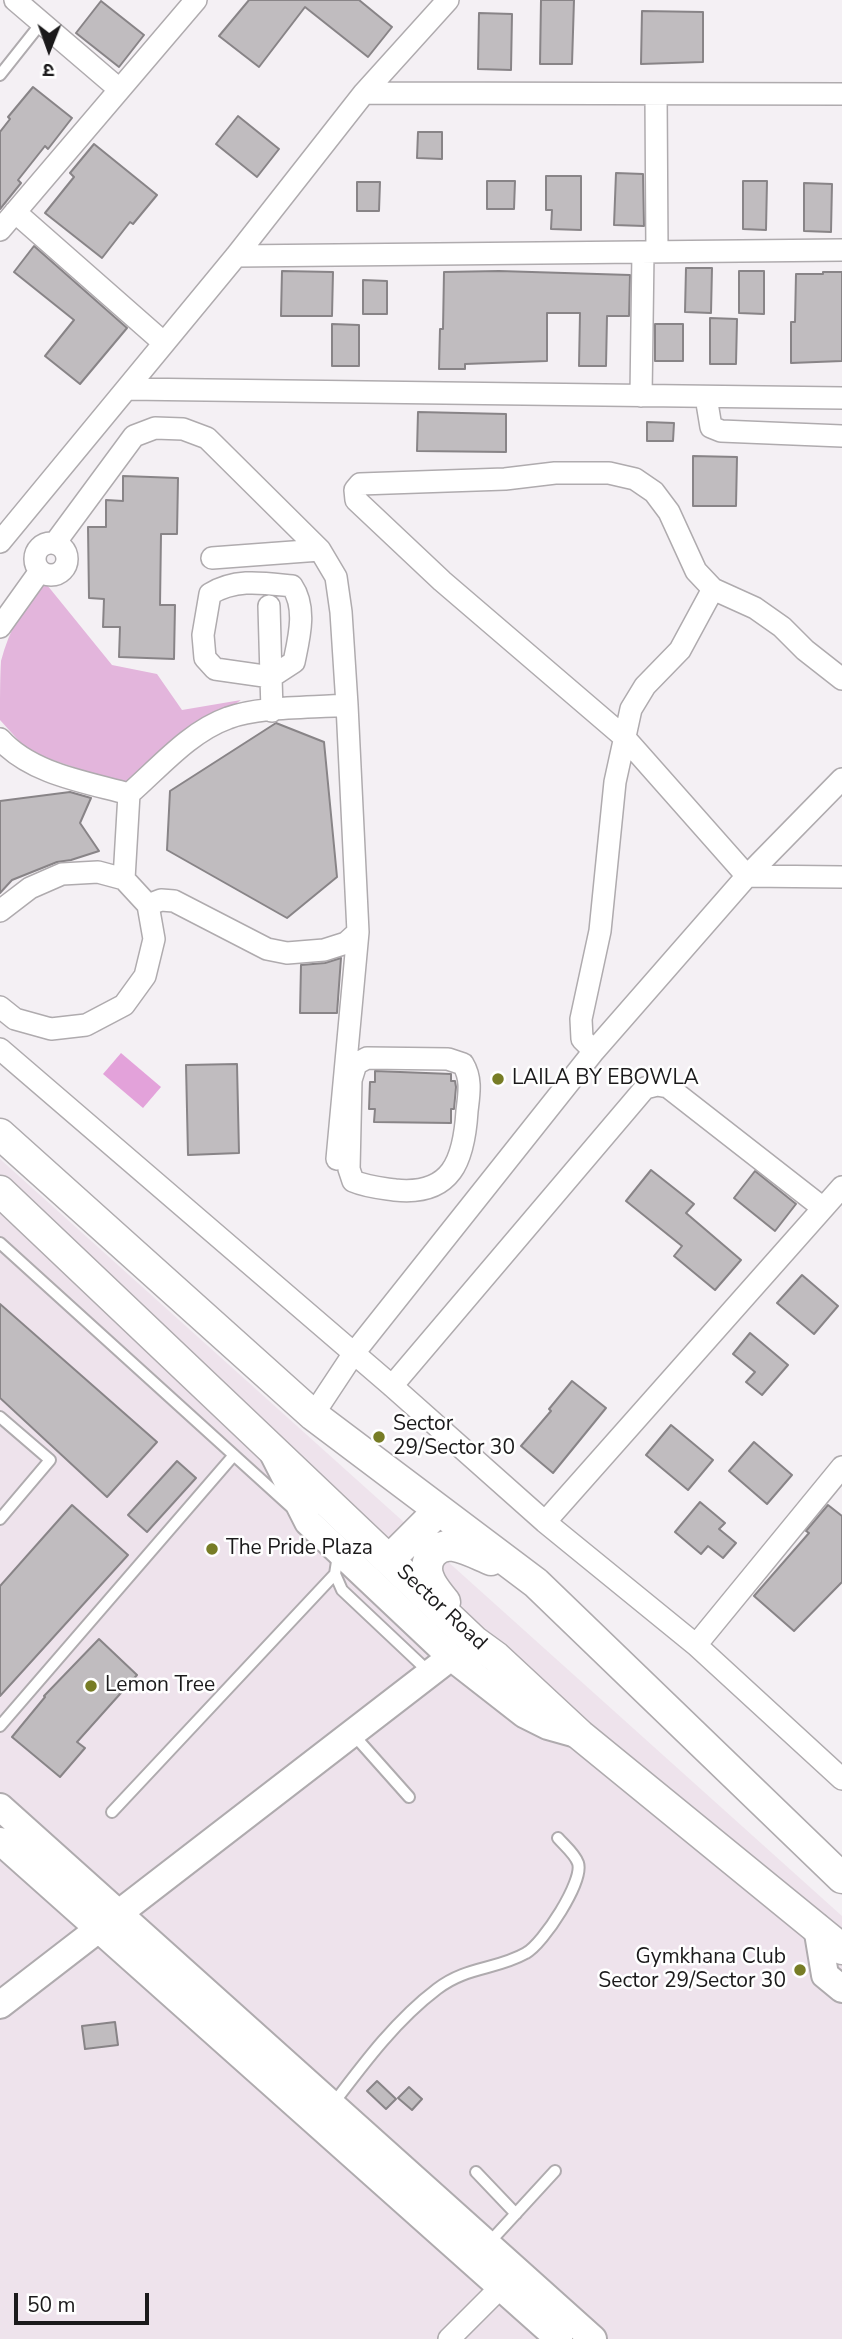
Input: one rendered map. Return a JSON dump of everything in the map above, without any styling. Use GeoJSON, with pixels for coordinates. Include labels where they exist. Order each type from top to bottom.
{"type":"FeatureCollection","features":[{"type":"Feature","properties":{"kind":"main road"},"geometry":{"type":"LineString","coordinates":[[0,1134],[313,1415],[536,1583],[842,1878]]}},
{"type":"Feature","properties":{"kind":"main road","name":"Sector Road"},"geometry":{"type":"LineString","coordinates":[[0,1191],[389,1560],[463,1649],[496,1657],[580,1735],[842,1949]]}},
{"type":"Feature","properties":{"kind":"main road"},"geometry":{"type":"LineString","coordinates":[[36,1226],[65,1192]]}},
{"type":"Feature","properties":{"kind":"main road"},"geometry":{"type":"LineString","coordinates":[[61,1248],[93,1217]]}},
{"type":"Feature","properties":{"kind":"main road"},"geometry":{"type":"LineString","coordinates":[[389,1560],[439,1510]]}},
{"type":"Feature","properties":{"kind":"main road"},"geometry":{"type":"LineString","coordinates":[[463,1649],[429,1577],[429,1558],[434,1550],[445,1545],[456,1546],[487,1558],[536,1583]]}},
{"type":"Feature","properties":{"kind":"street"},"geometry":{"type":"LineString","coordinates":[[15,0],[119,89]]}},
{"type":"Feature","properties":{"kind":"street"},"geometry":{"type":"LineString","coordinates":[[0,230],[196,0]]}},
{"type":"Feature","properties":{"kind":"street"},"geometry":{"type":"LineString","coordinates":[[0,542],[236,256],[365,93],[448,0]]}},
{"type":"Feature","properties":{"kind":"street"},"geometry":{"type":"LineString","coordinates":[[365,93],[842,94]]}},
{"type":"Feature","properties":{"kind":"street"},"geometry":{"type":"LineString","coordinates":[[641,396],[656,94]]}},
{"type":"Feature","properties":{"kind":"street"},"geometry":{"type":"LineString","coordinates":[[15,212],[164,343]]}},
{"type":"Feature","properties":{"kind":"street"},"geometry":{"type":"LineString","coordinates":[[236,256],[842,250]]}},
{"type":"Feature","properties":{"kind":"street"},"geometry":{"type":"LineString","coordinates":[[127,388],[842,398]]}},
{"type":"Feature","properties":{"kind":"street"},"geometry":{"type":"LineString","coordinates":[[706,397],[711,427],[720,431],[842,436]]}},
{"type":"Feature","properties":{"kind":"street"},"geometry":{"type":"LineString","coordinates":[[0,627],[40,571],[34,561],[36,551],[44,544],[55,543],[134,436],[155,428],[183,429],[207,438],[320,550],[336,577],[341,612],[358,932],[337,1159]]}},
{"type":"Feature","properties":{"kind":"street"},"geometry":{"type":"LineString","coordinates":[[842,679],[805,650],[782,627],[755,608],[713,589],[695,571],[669,512],[654,492],[635,479],[609,473],[555,473],[505,479],[369,482],[360,484],[355,490],[356,500],[442,581],[624,737],[747,876],[842,877]]}},
{"type":"Feature","properties":{"kind":"street"},"geometry":{"type":"LineString","coordinates":[[212,558],[320,550]]}},
{"type":"Feature","properties":{"kind":"street"},"geometry":{"type":"LineString","coordinates":[[258,582],[292,586],[298,595],[301,627],[294,662],[271,677],[215,670],[205,658],[203,635],[210,594],[224,585],[258,582]]}},
{"type":"Feature","properties":{"kind":"street"},"geometry":{"type":"LineString","coordinates":[[594,1051],[582,1039],[580,1019],[600,931],[615,782],[631,709],[645,686],[681,650],[713,589]]}},
{"type":"Feature","properties":{"kind":"street"},"geometry":{"type":"LineString","coordinates":[[269,606],[272,711]]}},
{"type":"Feature","properties":{"kind":"street"},"geometry":{"type":"LineString","coordinates":[[124,879],[129,794],[196,734],[228,717],[347,705]]}},
{"type":"Feature","properties":{"kind":"street"},"geometry":{"type":"LineString","coordinates":[[0,739],[29,762],[61,775],[129,794]]}},
{"type":"Feature","properties":{"kind":"street"},"geometry":{"type":"LineString","coordinates":[[313,1415],[354,1353],[594,1051],[747,876],[842,779]]}},
{"type":"Feature","properties":{"kind":"street"},"geometry":{"type":"LineString","coordinates":[[0,911],[30,888],[62,874],[98,872],[124,879],[148,905],[154,939],[145,976],[124,1005],[86,1025],[51,1029],[15,1019],[0,1007]]}},
{"type":"Feature","properties":{"kind":"street"},"geometry":{"type":"LineString","coordinates":[[148,905],[161,900],[174,901],[267,949],[287,953],[324,950],[346,943],[358,932]]}},
{"type":"Feature","properties":{"kind":"street"},"geometry":{"type":"LineString","coordinates":[[0,1049],[354,1353],[545,1522],[696,1645],[842,1779]]}},
{"type":"Feature","properties":{"kind":"street"},"geometry":{"type":"LineString","coordinates":[[367,1058],[449,1059],[463,1064],[470,1076],[466,1140],[459,1161],[448,1177],[429,1189],[410,1191],[364,1186],[353,1181],[349,1169],[351,1080],[356,1064],[367,1058]]}},
{"type":"Feature","properties":{"kind":"street"},"geometry":{"type":"LineString","coordinates":[[391,1386],[645,1088],[657,1085],[668,1087],[823,1208]]}},
{"type":"Feature","properties":{"kind":"street"},"geometry":{"type":"LineString","coordinates":[[448,1177],[476,1199]]}},
{"type":"Feature","properties":{"kind":"street"},"geometry":{"type":"LineString","coordinates":[[545,1522],[842,1186]]}},
{"type":"Feature","properties":{"kind":"street"},"geometry":{"type":"LineString","coordinates":[[0,2005],[463,1649],[337,1563],[308,1522],[270,1447]]}},
{"type":"Feature","properties":{"kind":"street"},"geometry":{"type":"LineString","coordinates":[[696,1645],[842,1467]]}},
{"type":"Feature","properties":{"kind":"street"},"geometry":{"type":"LineString","coordinates":[[0,1807],[110,1921],[559,2339]]}},
{"type":"Feature","properties":{"kind":"street"},"geometry":{"type":"LineString","coordinates":[[0,1841],[110,1921],[333,2104],[593,2339]]}},
{"type":"Feature","properties":{"kind":"street"},"geometry":{"type":"LineString","coordinates":[[813,1852],[842,1862]]}},
{"type":"Feature","properties":{"kind":"street"},"geometry":{"type":"LineString","coordinates":[[817,1927],[825,1975],[842,1989]]}},
{"type":"Feature","properties":{"kind":"street"},"geometry":{"type":"LineString","coordinates":[[449,2339],[501,2287]]}},
{"type":"Feature","properties":{"kind":"lane"},"geometry":{"type":"LineString","coordinates":[[0,75],[42,22]]}},
{"type":"Feature","properties":{"kind":"lane"},"geometry":{"type":"LineString","coordinates":[[0,1243],[308,1522]]}},
{"type":"Feature","properties":{"kind":"lane"},"geometry":{"type":"LineString","coordinates":[[0,1417],[50,1460],[0,1519]]}},
{"type":"Feature","properties":{"kind":"lane"},"geometry":{"type":"LineString","coordinates":[[0,1726],[234,1455]]}},
{"type":"Feature","properties":{"kind":"lane"},"geometry":{"type":"LineString","coordinates":[[337,1563],[342,1590],[430,1673]]}},
{"type":"Feature","properties":{"kind":"lane"},"geometry":{"type":"LineString","coordinates":[[113,1812],[337,1563]]}},
{"type":"Feature","properties":{"kind":"lane"},"geometry":{"type":"LineString","coordinates":[[352,1733],[409,1797]]}},
{"type":"Feature","properties":{"kind":"lane"},"geometry":{"type":"LineString","coordinates":[[333,2104],[369,2057],[412,2011],[437,1989],[460,1974],[510,1961],[530,1951],[544,1935],[566,1900],[579,1872],[577,1861],[558,1838]]}},
{"type":"Feature","properties":{"kind":"lane"},"geometry":{"type":"LineString","coordinates":[[487,2245],[555,2171]]}},
{"type":"Feature","properties":{"kind":"lane"},"geometry":{"type":"LineString","coordinates":[[476,2172],[516,2214]]}},
{"type":"Feature","properties":{"kind":"shaded area"},"geometry":{"type":"Polygon","coordinates":[[[43,580],[112,665],[157,674],[182,710],[241,700],[124,784],[29,752],[0,720],[1,661],[18,618],[43,580]]]}},
{"type":"Feature","properties":{"kind":"shaded area"},"geometry":{"type":"Polygon","coordinates":[[[121,1053],[161,1087],[143,1108],[103,1074],[121,1053]]]}},
{"type":"Feature","properties":{"kind":"shaded area"},"geometry":{"type":"Polygon","coordinates":[[[0,1159],[842,1916],[842,2339],[0,2339],[0,1159]]]}},
{"type":"Feature","properties":{"kind":"building"},"geometry":{"type":"Polygon","coordinates":[[[249,0],[359,0],[392,27],[368,57],[305,7],[259,67],[219,36],[249,0]]]}},
{"type":"Feature","properties":{"kind":"building"},"geometry":{"type":"Polygon","coordinates":[[[541,0],[574,0],[572,64],[540,64],[541,0]]]}},
{"type":"Feature","properties":{"kind":"building"},"geometry":{"type":"Polygon","coordinates":[[[101,1],[144,35],[119,67],[76,33],[101,1]]]}},
{"type":"Feature","properties":{"kind":"building"},"geometry":{"type":"Polygon","coordinates":[[[642,11],[703,12],[703,62],[641,64],[642,11]]]}},
{"type":"Feature","properties":{"kind":"building"},"geometry":{"type":"Polygon","coordinates":[[[479,13],[512,14],[511,70],[478,69],[479,13]]]}},
{"type":"Feature","properties":{"kind":"building"},"geometry":{"type":"Polygon","coordinates":[[[33,87],[72,118],[48,149],[45,146],[18,180],[21,183],[0,209],[0,132],[10,119],[8,117],[33,87]]]}},
{"type":"Feature","properties":{"kind":"building"},"geometry":{"type":"Polygon","coordinates":[[[238,116],[279,149],[257,177],[216,144],[238,116]]]}},
{"type":"Feature","properties":{"kind":"building"},"geometry":{"type":"Polygon","coordinates":[[[418,132],[442,132],[442,159],[417,158],[418,132]]]}},
{"type":"Feature","properties":{"kind":"building"},"geometry":{"type":"Polygon","coordinates":[[[94,144],[157,195],[133,224],[130,222],[102,258],[45,213],[74,177],[70,173],[94,144]]]}},
{"type":"Feature","properties":{"kind":"building"},"geometry":{"type":"Polygon","coordinates":[[[616,173],[643,174],[644,226],[614,225],[616,173]]]}},
{"type":"Feature","properties":{"kind":"building"},"geometry":{"type":"Polygon","coordinates":[[[546,176],[581,176],[581,230],[551,229],[552,210],[546,210],[546,176]]]}},
{"type":"Feature","properties":{"kind":"building"},"geometry":{"type":"Polygon","coordinates":[[[487,181],[515,181],[514,209],[487,209],[487,181]]]}},
{"type":"Feature","properties":{"kind":"building"},"geometry":{"type":"Polygon","coordinates":[[[743,181],[767,181],[766,230],[743,229],[743,181]]]}},
{"type":"Feature","properties":{"kind":"building"},"geometry":{"type":"Polygon","coordinates":[[[357,182],[380,182],[379,211],[357,211],[357,182]]]}},
{"type":"Feature","properties":{"kind":"building"},"geometry":{"type":"Polygon","coordinates":[[[804,183],[832,184],[831,232],[804,231],[804,183]]]}},
{"type":"Feature","properties":{"kind":"building"},"geometry":{"type":"Polygon","coordinates":[[[34,246],[127,328],[80,384],[45,356],[74,320],[14,272],[34,246]]]}},
{"type":"Feature","properties":{"kind":"building"},"geometry":{"type":"Polygon","coordinates":[[[686,268],[712,268],[711,313],[685,312],[686,268]]]}},
{"type":"Feature","properties":{"kind":"building"},"geometry":{"type":"Polygon","coordinates":[[[282,271],[333,272],[332,316],[281,316],[282,271]]]}},
{"type":"Feature","properties":{"kind":"building"},"geometry":{"type":"Polygon","coordinates":[[[739,271],[764,271],[764,314],[739,313],[739,271]]]}},
{"type":"Feature","properties":{"kind":"building"},"geometry":{"type":"Polygon","coordinates":[[[444,272],[630,275],[629,316],[607,316],[606,366],[579,366],[580,313],[547,313],[547,361],[465,364],[465,369],[439,369],[444,272]]]}},
{"type":"Feature","properties":{"kind":"building"},"geometry":{"type":"Polygon","coordinates":[[[842,272],[842,361],[791,363],[791,322],[795,322],[796,274],[842,272]]]}},
{"type":"Feature","properties":{"kind":"building"},"geometry":{"type":"Polygon","coordinates":[[[363,280],[387,281],[387,314],[363,314],[363,280]]]}},
{"type":"Feature","properties":{"kind":"building"},"geometry":{"type":"Polygon","coordinates":[[[710,318],[737,319],[736,364],[710,364],[710,318]]]}},
{"type":"Feature","properties":{"kind":"building"},"geometry":{"type":"Polygon","coordinates":[[[332,324],[359,325],[359,366],[332,366],[332,324]]]}},
{"type":"Feature","properties":{"kind":"building"},"geometry":{"type":"Polygon","coordinates":[[[655,324],[683,324],[683,361],[655,361],[655,324]]]}},
{"type":"Feature","properties":{"kind":"building"},"geometry":{"type":"Polygon","coordinates":[[[418,412],[506,414],[506,452],[417,451],[418,412]]]}},
{"type":"Feature","properties":{"kind":"building"},"geometry":{"type":"Polygon","coordinates":[[[647,422],[674,423],[673,441],[647,441],[647,422]]]}},
{"type":"Feature","properties":{"kind":"building"},"geometry":{"type":"Polygon","coordinates":[[[693,456],[737,457],[736,506],[693,506],[693,456]]]}},
{"type":"Feature","properties":{"kind":"building"},"geometry":{"type":"Polygon","coordinates":[[[123,476],[178,478],[177,534],[161,534],[160,605],[175,605],[174,659],[119,657],[120,627],[103,627],[104,599],[89,598],[88,527],[106,527],[106,500],[123,501],[123,476]]]}},
{"type":"Feature","properties":{"kind":"building"},"geometry":{"type":"Polygon","coordinates":[[[276,723],[324,742],[337,877],[287,918],[167,850],[170,791],[276,723]]]}},
{"type":"Feature","properties":{"kind":"building"},"geometry":{"type":"Polygon","coordinates":[[[70,792],[91,798],[80,823],[99,851],[57,862],[12,880],[0,893],[0,801],[70,792]]]}},
{"type":"Feature","properties":{"kind":"building"},"geometry":{"type":"Polygon","coordinates":[[[341,958],[337,1013],[300,1013],[301,965],[325,963],[341,958]]]}},
{"type":"Feature","properties":{"kind":"building"},"geometry":{"type":"Polygon","coordinates":[[[237,1064],[239,1153],[188,1155],[186,1065],[237,1064]]]}},
{"type":"Feature","properties":{"kind":"building"},"geometry":{"type":"Polygon","coordinates":[[[375,1071],[451,1074],[451,1081],[455,1081],[456,1087],[451,1123],[374,1122],[375,1109],[369,1109],[370,1082],[375,1082],[375,1071]]]}},
{"type":"Feature","properties":{"kind":"building"},"geometry":{"type":"Polygon","coordinates":[[[651,1170],[694,1204],[686,1213],[741,1260],[715,1290],[674,1256],[682,1246],[626,1201],[651,1170]]]}},
{"type":"Feature","properties":{"kind":"building"},"geometry":{"type":"Polygon","coordinates":[[[755,1171],[796,1204],[775,1231],[734,1198],[755,1171]]]}},
{"type":"Feature","properties":{"kind":"building"},"geometry":{"type":"Polygon","coordinates":[[[802,1275],[838,1306],[814,1334],[777,1303],[802,1275]]]}},
{"type":"Feature","properties":{"kind":"building"},"geometry":{"type":"Polygon","coordinates":[[[0,1304],[157,1442],[107,1497],[0,1398],[0,1304]]]}},
{"type":"Feature","properties":{"kind":"building"},"geometry":{"type":"Polygon","coordinates":[[[750,1333],[788,1365],[762,1395],[746,1382],[755,1372],[733,1354],[750,1333]]]}},
{"type":"Feature","properties":{"kind":"building"},"geometry":{"type":"Polygon","coordinates":[[[572,1381],[606,1408],[553,1473],[521,1446],[572,1381]]]}},
{"type":"Feature","properties":{"kind":"building"},"geometry":{"type":"Polygon","coordinates":[[[671,1425],[713,1460],[688,1490],[646,1455],[671,1425]]]}},
{"type":"Feature","properties":{"kind":"building"},"geometry":{"type":"Polygon","coordinates":[[[754,1442],[792,1475],[767,1504],[729,1471],[754,1442]]]}},
{"type":"Feature","properties":{"kind":"building"},"geometry":{"type":"Polygon","coordinates":[[[177,1461],[196,1478],[147,1532],[128,1515],[177,1461]]]}},
{"type":"Feature","properties":{"kind":"building"},"geometry":{"type":"Polygon","coordinates":[[[700,1502],[725,1523],[719,1529],[736,1543],[723,1558],[708,1546],[701,1554],[675,1532],[700,1502]]]}},
{"type":"Feature","properties":{"kind":"building"},"geometry":{"type":"Polygon","coordinates":[[[72,1505],[128,1555],[0,1696],[0,1586],[72,1505]]]}},
{"type":"Feature","properties":{"kind":"building"},"geometry":{"type":"Polygon","coordinates":[[[828,1505],[842,1516],[842,1582],[794,1631],[754,1596],[809,1533],[806,1531],[828,1505]]]}},
{"type":"Feature","properties":{"kind":"building"},"geometry":{"type":"Polygon","coordinates":[[[99,1639],[137,1675],[77,1742],[85,1748],[60,1777],[12,1737],[44,1696],[99,1639]]]}},
{"type":"Feature","properties":{"kind":"building"},"geometry":{"type":"Polygon","coordinates":[[[115,2022],[118,2045],[85,2049],[82,2026],[115,2022]]]}},
{"type":"Feature","properties":{"kind":"building"},"geometry":{"type":"Polygon","coordinates":[[[377,2081],[396,2099],[386,2109],[367,2091],[377,2081]]]}},
{"type":"Feature","properties":{"kind":"building"},"geometry":{"type":"Polygon","coordinates":[[[409,2087],[422,2099],[412,2110],[398,2098],[409,2087]]]}},
{"type":"Feature","properties":{"kind":"place","name":"LAILA BY EBOWLA"},"geometry":{"type":"Point","coordinates":[498,1079]}},
{"type":"Feature","properties":{"kind":"place","name":"Sector 29/Sector 30"},"geometry":{"type":"Point","coordinates":[379,1437]}},
{"type":"Feature","properties":{"kind":"place","name":"The Pride Plaza"},"geometry":{"type":"Point","coordinates":[212,1549]}},
{"type":"Feature","properties":{"kind":"place","name":"Lemon Tree"},"geometry":{"type":"Point","coordinates":[91,1686]}},
{"type":"Feature","properties":{"kind":"place","name":"Gymkhana Club Sector 29/Sector 30"},"geometry":{"type":"Point","coordinates":[800,1970]}}]}
